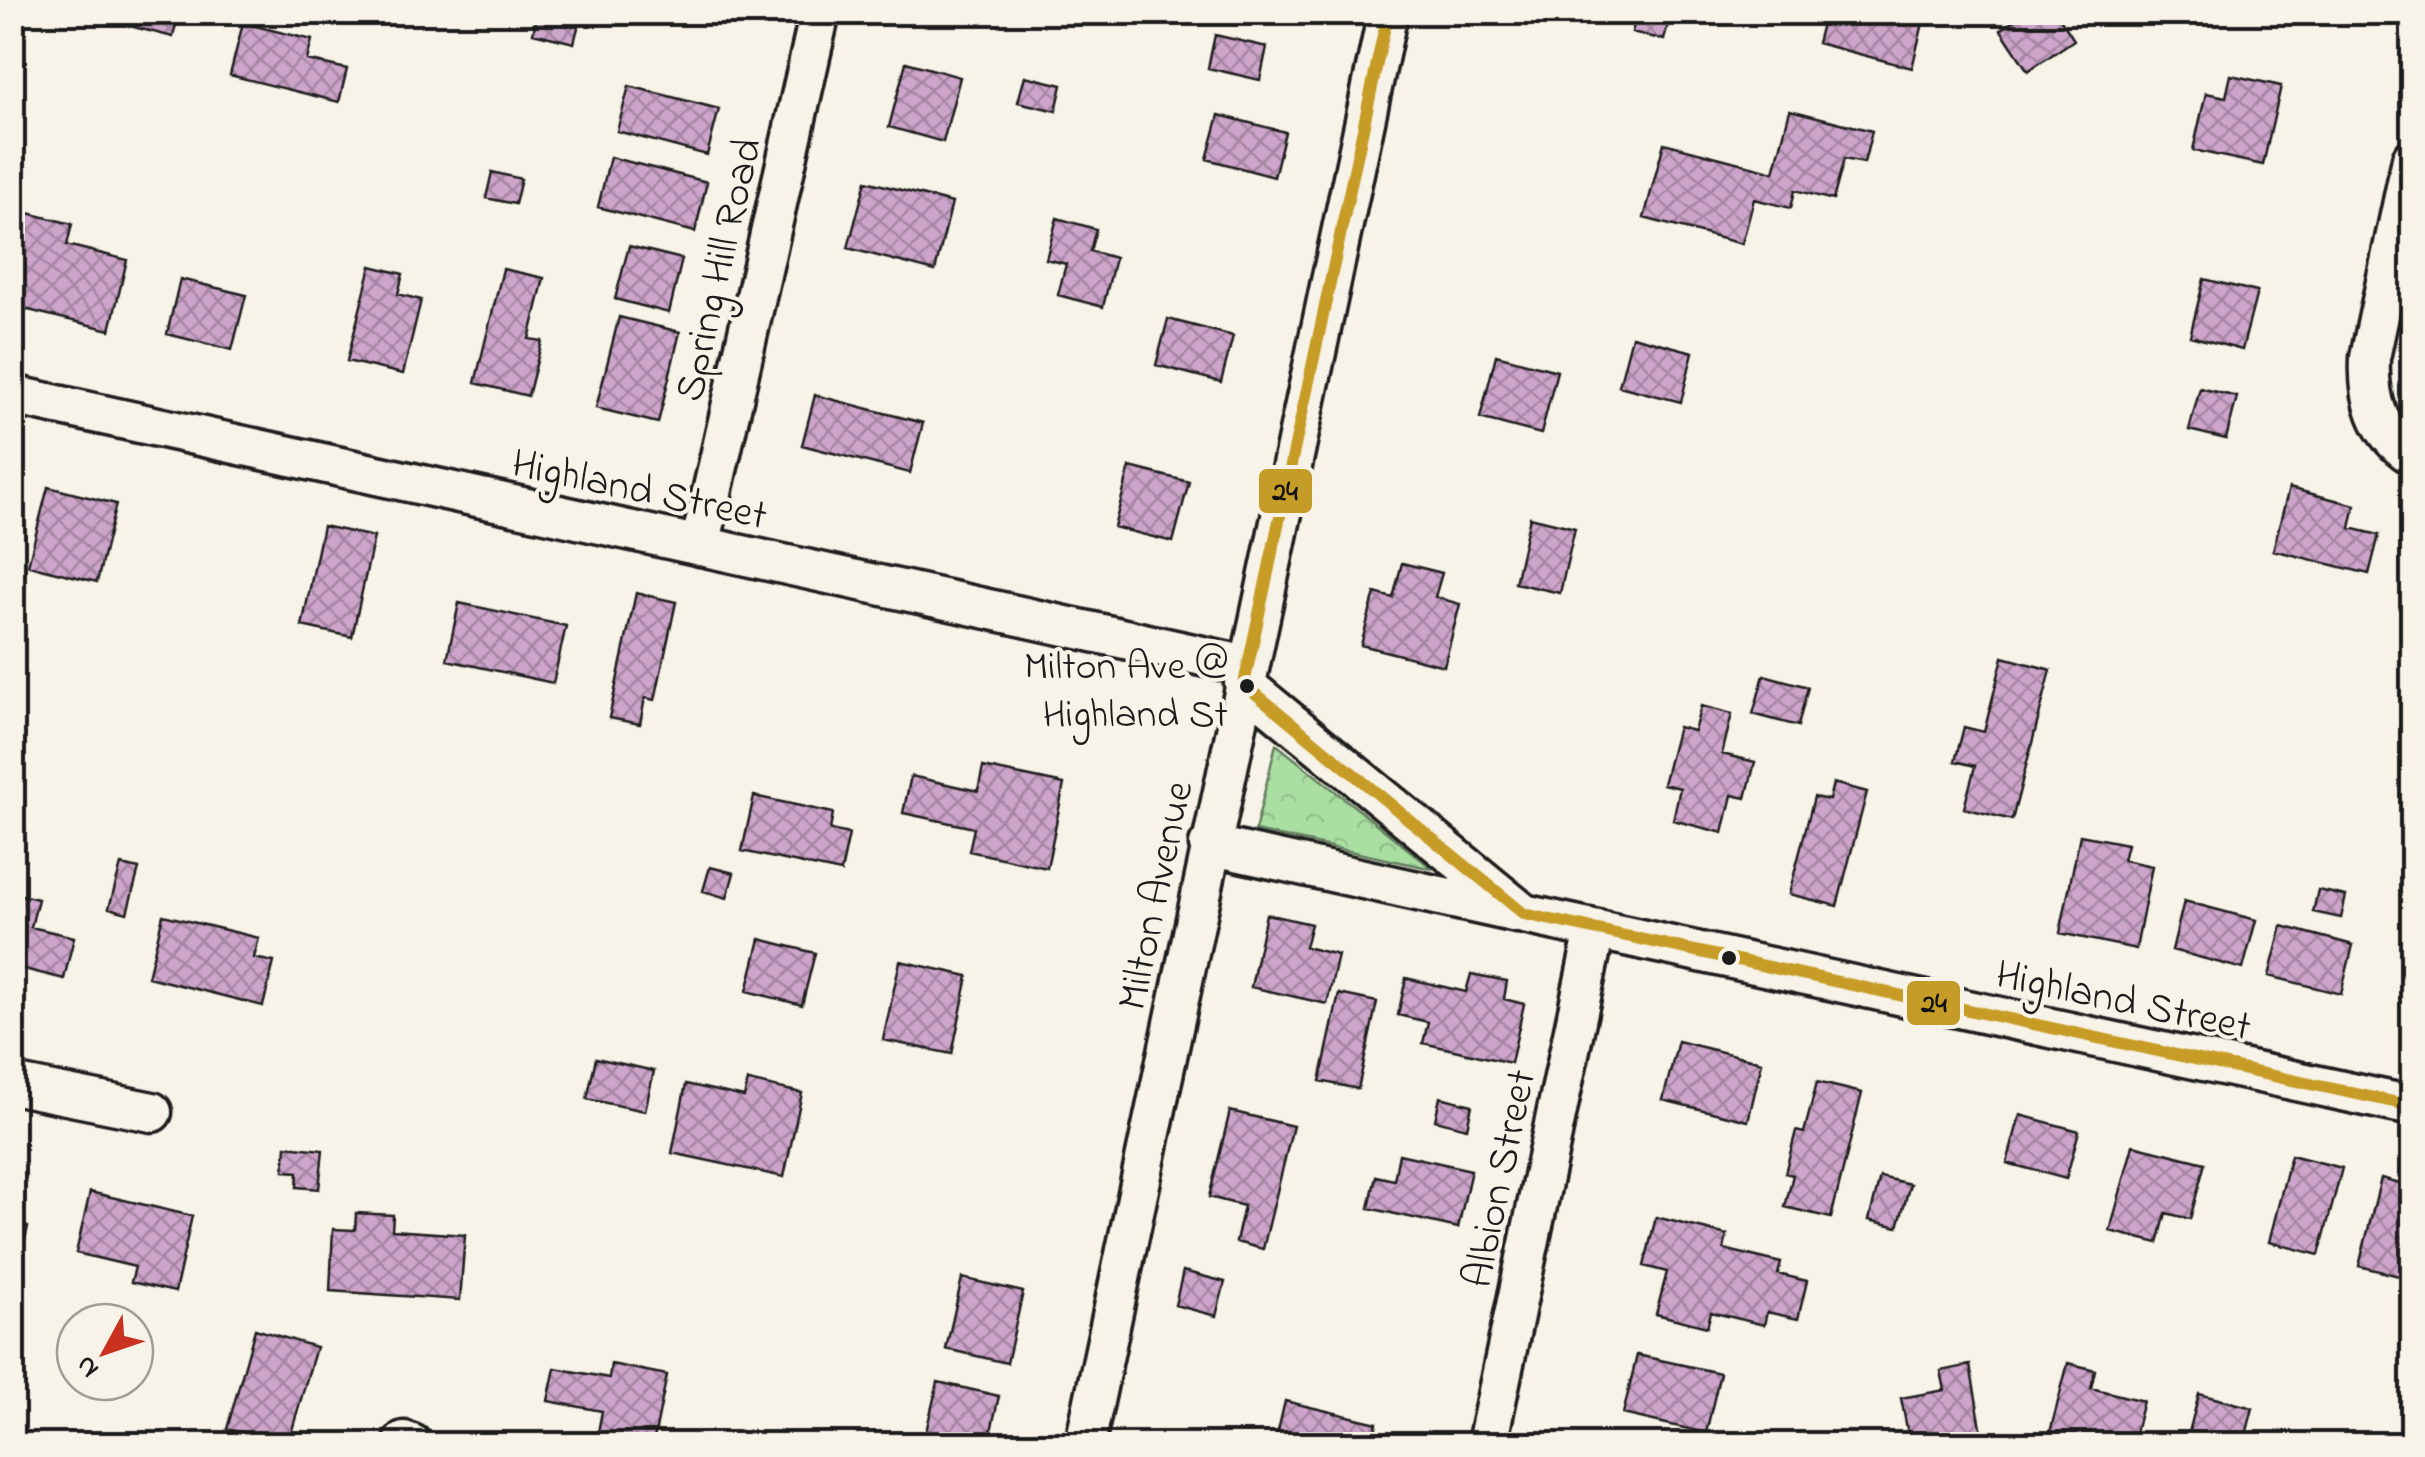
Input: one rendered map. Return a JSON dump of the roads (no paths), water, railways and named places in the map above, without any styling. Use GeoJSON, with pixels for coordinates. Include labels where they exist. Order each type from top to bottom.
{"type":"FeatureCollection","features":[{"type":"Feature","properties":{"kind":"street","name":"Spring Hill Road"},"geometry":{"type":"LineString","coordinates":[[700,546],[820,12]]}},
{"type":"Feature","properties":{"kind":"street","name":"Milton Avenue"},"geometry":{"type":"LineString","coordinates":[[1085,1444],[1388,12]]}},
{"type":"Feature","properties":{"kind":"street"},"geometry":{"type":"LineString","coordinates":[[2412,159],[2370,358],[2369,381],[2380,423],[2412,455]]}},
{"type":"Feature","properties":{"kind":"street","name":"Highland Street"},"geometry":{"type":"LineString","coordinates":[[12,396],[700,546],[1246,675],[1524,914]]}},
{"type":"Feature","properties":{"kind":"street","name":"Highland Street"},"geometry":{"type":"LineString","coordinates":[[1209,845],[2412,1106]]}},
{"type":"Feature","properties":{"kind":"street","name":"Albion Street"},"geometry":{"type":"LineString","coordinates":[[1487,1444],[1595,930]]}},
{"type":"Feature","properties":{"kind":"street"},"geometry":{"type":"LineString","coordinates":[[12,1084],[152,1112]]}},
{"type":"Feature","properties":{"kind":"place","name":"Milton Ave @ Highland St"},"geometry":{"type":"Point","coordinates":[1247,686]}}]}
